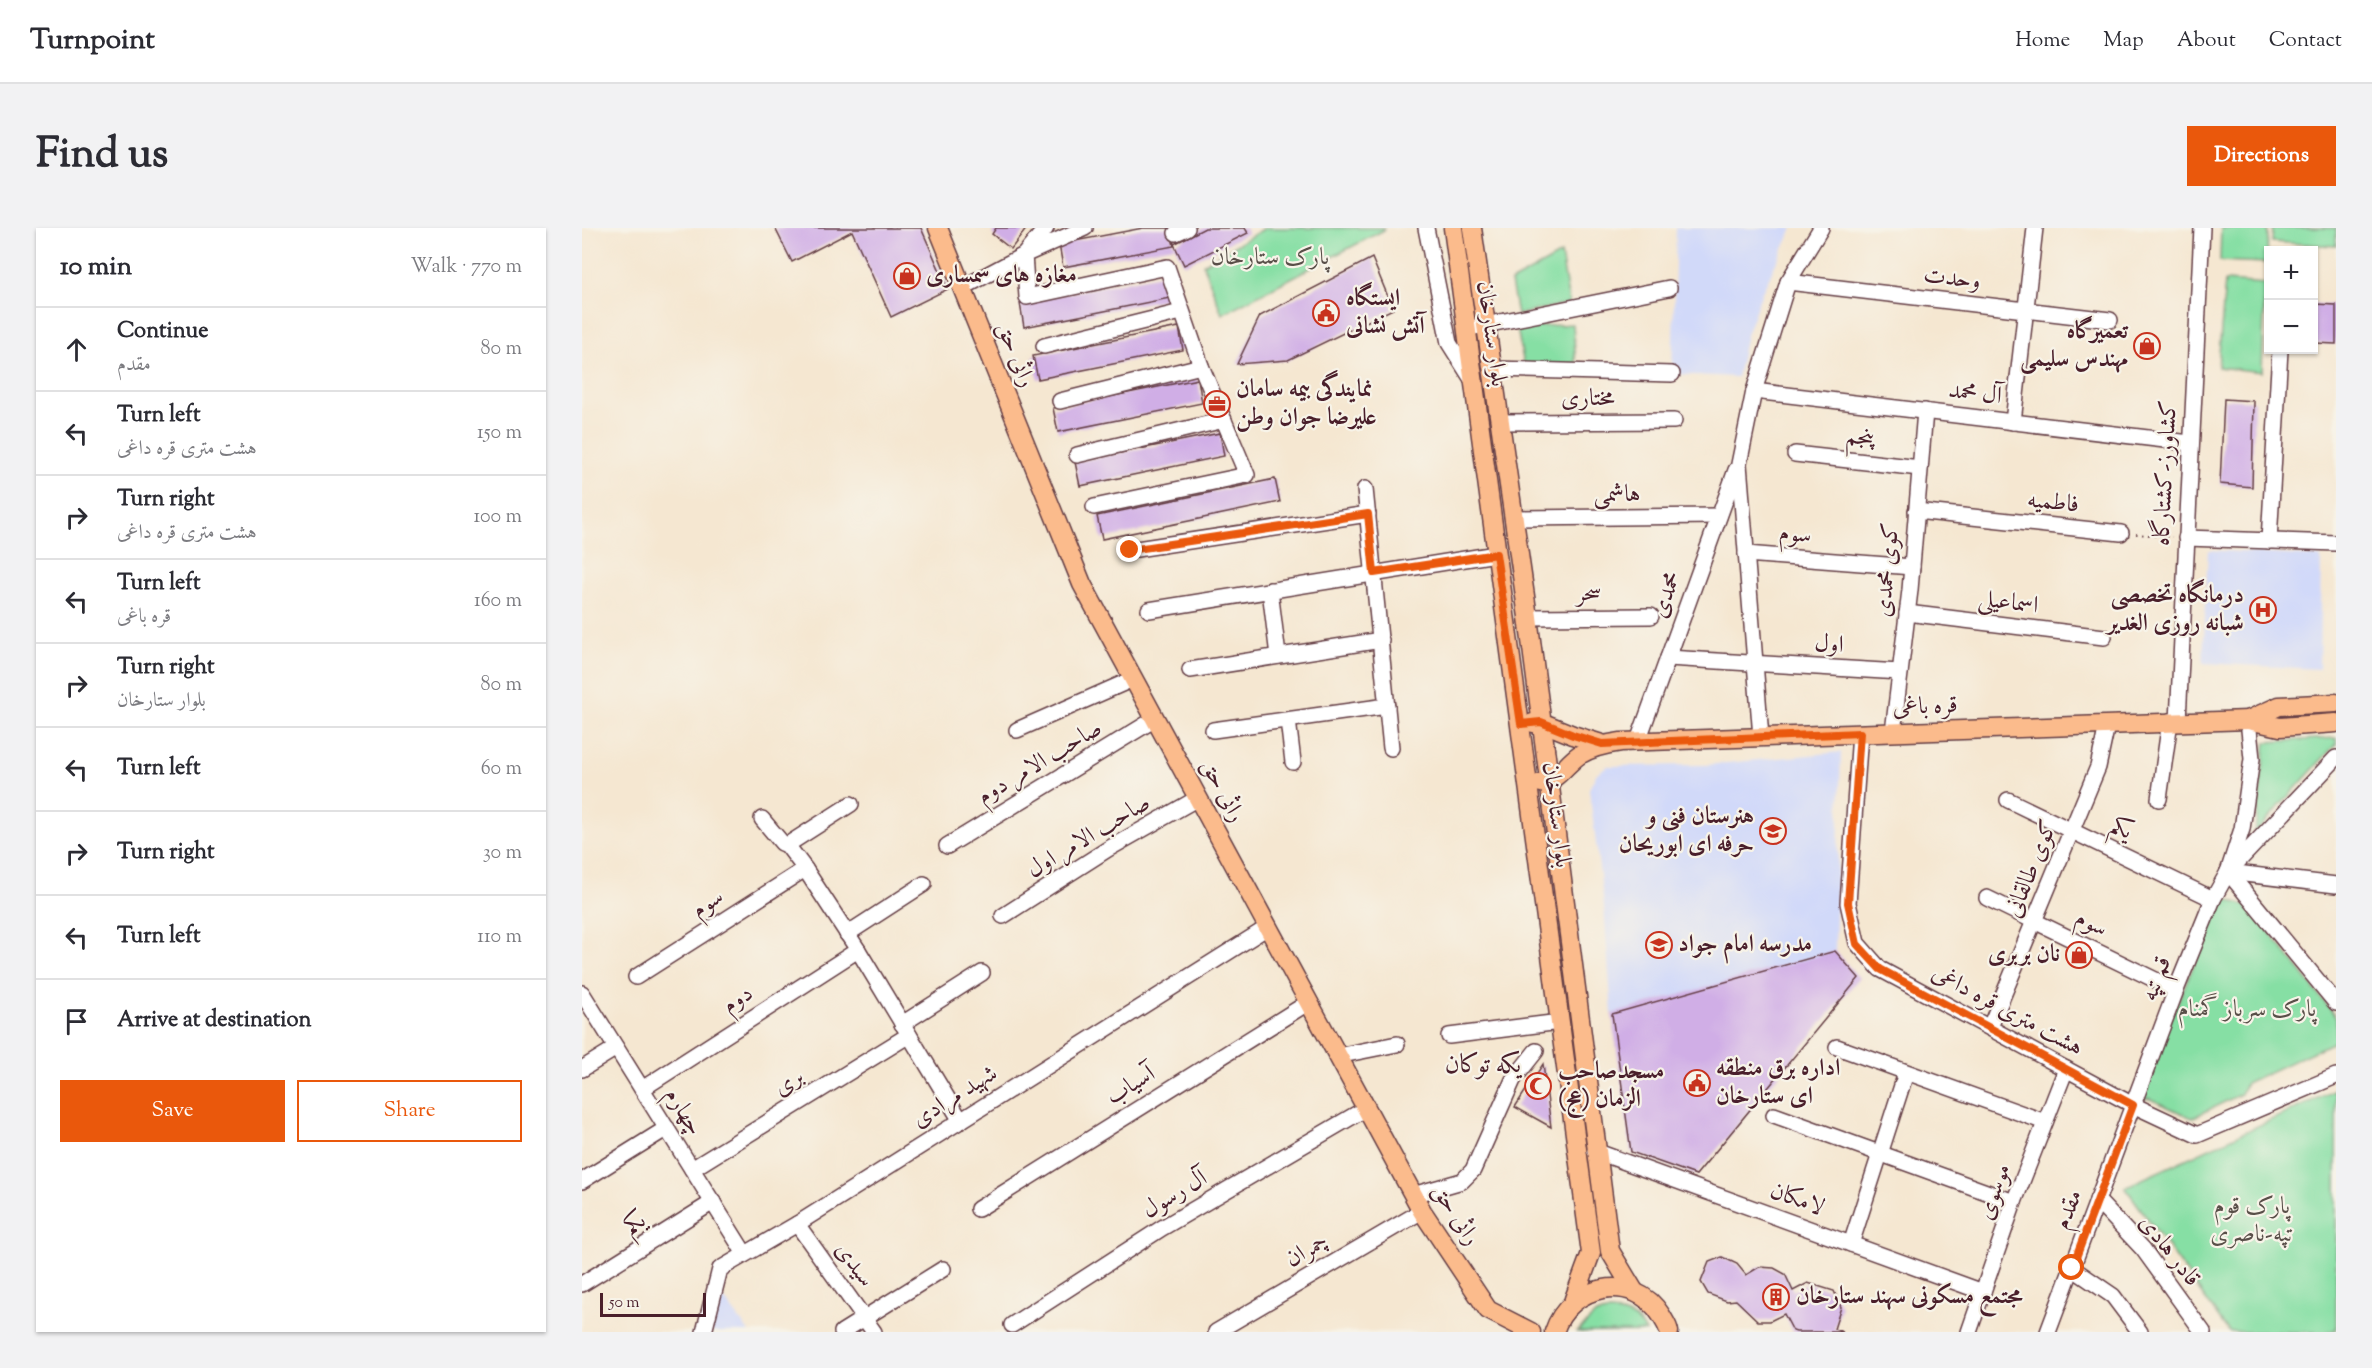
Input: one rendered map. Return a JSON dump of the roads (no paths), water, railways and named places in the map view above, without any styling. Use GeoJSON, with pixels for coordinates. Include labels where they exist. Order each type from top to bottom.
{"type":"FeatureCollection","features":[{"type":"Feature","properties":{"kind":"main road","name":"راثی حق"},"geometry":{"type":"LineString","coordinates":[[938,228],[1082,584],[1133,679],[1422,1212],[1488,1310],[1531,1332]]}},
{"type":"Feature","properties":{"kind":"main road","name":"بلوار ستارخان"},"geometry":{"type":"LineString","coordinates":[[1453,228],[1591,1253],[1574,1299],[1558,1318],[1554,1332]]}},
{"type":"Feature","properties":{"kind":"main road","name":"بلوار ستارخان"},"geometry":{"type":"LineString","coordinates":[[1472,228],[1528,617],[1595,1151],[1610,1251],[1634,1292]]}},
{"type":"Feature","properties":{"kind":"main road"},"geometry":{"type":"LineString","coordinates":[[2248,720],[2279,706],[2336,703]]}},
{"type":"Feature","properties":{"kind":"main road","name":"قره باغی"},"geometry":{"type":"LineString","coordinates":[[1550,782],[1581,754],[1602,744],[2248,720]]}},
{"type":"Feature","properties":{"kind":"main road"},"geometry":{"type":"LineString","coordinates":[[2248,720],[2280,727],[2336,723]]}},
{"type":"Feature","properties":{"kind":"main road","name":"قره باغی"},"geometry":{"type":"LineString","coordinates":[[1521,724],[1541,722],[1602,744]]}},
{"type":"Feature","properties":{"kind":"main road"},"geometry":{"type":"LineString","coordinates":[[1527,784],[1550,782]]}},
{"type":"Feature","properties":{"kind":"main road"},"geometry":{"type":"LineString","coordinates":[[1574,1299],[1603,1288],[1634,1292],[1655,1306],[1669,1332]]}},
{"type":"Feature","properties":{"kind":"street"},"geometry":{"type":"LineString","coordinates":[[1047,228],[1024,255],[1027,297],[1167,267],[1201,366],[1247,475],[1094,507]]}},
{"type":"Feature","properties":{"kind":"street"},"geometry":{"type":"LineString","coordinates":[[962,288],[1024,255],[1085,228]]}},
{"type":"Feature","properties":{"kind":"street"},"geometry":{"type":"LineString","coordinates":[[1426,228],[1449,343],[1473,382]]}},
{"type":"Feature","properties":{"kind":"street","name":"محمدی"},"geometry":{"type":"LineString","coordinates":[[1638,741],[1738,464],[1754,391],[1788,282],[1821,228]]}},
{"type":"Feature","properties":{"kind":"street"},"geometry":{"type":"LineString","coordinates":[[2013,422],[2035,228]]}},
{"type":"Feature","properties":{"kind":"street","name":"کشاورز-کشتارگاه"},"geometry":{"type":"LineString","coordinates":[[2159,799],[2174,721],[2202,228]]}},
{"type":"Feature","properties":{"kind":"street","name":"وحدت"},"geometry":{"type":"LineString","coordinates":[[1788,282],[2110,320]]}},
{"type":"Feature","properties":{"kind":"street"},"geometry":{"type":"LineString","coordinates":[[1466,328],[1669,288]]}},
{"type":"Feature","properties":{"kind":"street"},"geometry":{"type":"LineString","coordinates":[[1044,346],[1181,312]]}},
{"type":"Feature","properties":{"kind":"street"},"geometry":{"type":"LineString","coordinates":[[2269,541],[2280,354]]}},
{"type":"Feature","properties":{"kind":"street"},"geometry":{"type":"LineString","coordinates":[[1060,401],[1201,366]]}},
{"type":"Feature","properties":{"kind":"street"},"geometry":{"type":"LineString","coordinates":[[1494,369],[1672,375]]}},
{"type":"Feature","properties":{"kind":"street","name":"آل محمد"},"geometry":{"type":"LineString","coordinates":[[1754,391],[2190,443]]}},
{"type":"Feature","properties":{"kind":"street","name":"کوی محمدی"},"geometry":{"type":"LineString","coordinates":[[1893,732],[1907,613],[1924,411]]}},
{"type":"Feature","properties":{"kind":"street"},"geometry":{"type":"LineString","coordinates":[[1077,455],[1224,420]]}},
{"type":"Feature","properties":{"kind":"street","name":"مختاری"},"geometry":{"type":"LineString","coordinates":[[1501,422],[1674,421]]}},
{"type":"Feature","properties":{"kind":"street","name":"پنجم"},"geometry":{"type":"LineString","coordinates":[[1795,454],[1920,468]]}},
{"type":"Feature","properties":{"kind":"street","name":"محمدی"},"geometry":{"type":"LineString","coordinates":[[1738,464],[1761,737]]}},
{"type":"Feature","properties":{"kind":"street"},"geometry":{"type":"LineString","coordinates":[[1365,489],[1391,748]]}},
{"type":"Feature","properties":{"kind":"street","name":"فاطمیه"},"geometry":{"type":"LineString","coordinates":[[1916,511],[2121,534]]}},
{"type":"Feature","properties":{"kind":"street"},"geometry":{"type":"LineString","coordinates":[[1130,550],[1368,514]]}},
{"type":"Feature","properties":{"kind":"street","name":"هاشمی"},"geometry":{"type":"LineString","coordinates":[[1514,518],[1719,516]]}},
{"type":"Feature","properties":{"kind":"street"},"geometry":{"type":"LineString","coordinates":[[2186,538],[2336,543]]}},
{"type":"Feature","properties":{"kind":"street"},"geometry":{"type":"LineString","coordinates":[[1149,610],[1496,554]]}},
{"type":"Feature","properties":{"kind":"street","name":"سوم"},"geometry":{"type":"LineString","coordinates":[[1746,554],[1911,567]]}},
{"type":"Feature","properties":{"kind":"street"},"geometry":{"type":"LineString","coordinates":[[1270,590],[1278,656]]}},
{"type":"Feature","properties":{"kind":"street","name":"اسماعیلی"},"geometry":{"type":"LineString","coordinates":[[1907,613],[2104,637]]}},
{"type":"Feature","properties":{"kind":"street","name":"سحر"},"geometry":{"type":"LineString","coordinates":[[1528,617],[1651,616]]}},
{"type":"Feature","properties":{"kind":"street"},"geometry":{"type":"LineString","coordinates":[[1190,670],[1381,640]]}},
{"type":"Feature","properties":{"kind":"street","name":"اول"},"geometry":{"type":"LineString","coordinates":[[1668,658],[1900,672]]}},
{"type":"Feature","properties":{"kind":"street"},"geometry":{"type":"LineString","coordinates":[[1017,730],[1133,679]]}},
{"type":"Feature","properties":{"kind":"street"},"geometry":{"type":"LineString","coordinates":[[1213,730],[1387,706]]}},
{"type":"Feature","properties":{"kind":"street","name":"صاحب الامر دوم"},"geometry":{"type":"LineString","coordinates":[[947,846],[1155,719]]}},
{"type":"Feature","properties":{"kind":"street"},"geometry":{"type":"LineString","coordinates":[[1288,720],[1293,762]]}},
{"type":"Feature","properties":{"kind":"street","name":"قم تپه"},"geometry":{"type":"LineString","coordinates":[[2133,1105],[2176,990],[2214,899],[2228,872],[2242,829],[2252,759],[2248,720]]}},
{"type":"Feature","properties":{"kind":"street","name":"کوی طالقانی"},"geometry":{"type":"LineString","coordinates":[[1990,1027],[2098,767],[2107,725]]}},
{"type":"Feature","properties":{"kind":"street","name":"هشت متری قره داغی"},"geometry":{"type":"LineString","coordinates":[[1860,733],[1848,903],[1857,944],[1880,969],[2133,1105],[2197,1135],[2336,1076]]}},
{"type":"Feature","properties":{"kind":"street","name":"قم تپه"},"geometry":{"type":"LineString","coordinates":[[2228,872],[2336,758]]}},
{"type":"Feature","properties":{"kind":"street","name":"صاحب الامر اول"},"geometry":{"type":"LineString","coordinates":[[1004,916],[1108,849],[1198,798]]}},
{"type":"Feature","properties":{"kind":"street","name":"یکم"},"geometry":{"type":"LineString","coordinates":[[2008,800],[2214,899]]}},
{"type":"Feature","properties":{"kind":"street"},"geometry":{"type":"LineString","coordinates":[[788,845],[851,804]]}},
{"type":"Feature","properties":{"kind":"street"},"geometry":{"type":"LineString","coordinates":[[762,819],[782,843],[788,845],[805,869],[858,950],[961,1121]]}},
{"type":"Feature","properties":{"kind":"street","name":"سوم"},"geometry":{"type":"LineString","coordinates":[[636,977],[805,869]]}},
{"type":"Feature","properties":{"kind":"street"},"geometry":{"type":"LineString","coordinates":[[2228,872],[2336,885]]}},
{"type":"Feature","properties":{"kind":"street"},"geometry":{"type":"LineString","coordinates":[[2228,872],[2336,1003]]}},
{"type":"Feature","properties":{"kind":"street"},"geometry":{"type":"LineString","coordinates":[[847,934],[924,884]]}},
{"type":"Feature","properties":{"kind":"street","name":"سوم"},"geometry":{"type":"LineString","coordinates":[[1987,898],[2176,990]]}},
{"type":"Feature","properties":{"kind":"street","name":"شهید مرادی"},"geometry":{"type":"LineString","coordinates":[[704,1332],[720,1269],[797,1224],[1268,927]]}},
{"type":"Feature","properties":{"kind":"street","name":"دوم"},"geometry":{"type":"LineString","coordinates":[[642,1089],[858,950]]}},
{"type":"Feature","properties":{"kind":"street","name":"بری"},"geometry":{"type":"LineString","coordinates":[[692,1170],[906,1029],[982,973]]}},
{"type":"Feature","properties":{"kind":"street","name":"چهارم"},"geometry":{"type":"LineString","coordinates":[[582,993],[746,1254]]}},
{"type":"Feature","properties":{"kind":"street","name":"آسیاب"},"geometry":{"type":"LineString","coordinates":[[978,1209],[1309,1002]]}},
{"type":"Feature","properties":{"kind":"street"},"geometry":{"type":"LineString","coordinates":[[1449,1036],[1560,1022]]}},
{"type":"Feature","properties":{"kind":"street"},"geometry":{"type":"LineString","coordinates":[[1337,1056],[1397,1044]]}},
{"type":"Feature","properties":{"kind":"street"},"geometry":{"type":"LineString","coordinates":[[1837,1047],[2045,1122]]}},
{"type":"Feature","properties":{"kind":"street"},"geometry":{"type":"LineString","coordinates":[[582,1069],[616,1048]]}},
{"type":"Feature","properties":{"kind":"street"},"geometry":{"type":"LineString","coordinates":[[1413,1195],[1462,1181],[1473,1170],[1513,1080],[1536,1051]]}},
{"type":"Feature","properties":{"kind":"street","name":"موسوی"},"geometry":{"type":"LineString","coordinates":[[1970,1332],[2014,1202],[2066,1069]]}},
{"type":"Feature","properties":{"kind":"street"},"geometry":{"type":"LineString","coordinates":[[1851,1244],[1906,1073]]}},
{"type":"Feature","properties":{"kind":"street","name":"مقدم"},"geometry":{"type":"LineString","coordinates":[[2048,1332],[2133,1105]]}},
{"type":"Feature","properties":{"kind":"street","name":"آل رسول"},"geometry":{"type":"LineString","coordinates":[[1012,1325],[1162,1228],[1365,1109]]}},
{"type":"Feature","properties":{"kind":"street"},"geometry":{"type":"LineString","coordinates":[[1774,1115],[2014,1202]]}},
{"type":"Feature","properties":{"kind":"street"},"geometry":{"type":"LineString","coordinates":[[582,1181],[667,1128]]}},
{"type":"Feature","properties":{"kind":"street","name":"لامکان"},"geometry":{"type":"LineString","coordinates":[[1595,1151],[1983,1292]]}},
{"type":"Feature","properties":{"kind":"street","name":"قادر هادی"},"geometry":{"type":"LineString","coordinates":[[2097,1200],[2143,1250],[2203,1332]]}},
{"type":"Feature","properties":{"kind":"street","name":"یکم"},"geometry":{"type":"LineString","coordinates":[[582,1284],[713,1202]]}},
{"type":"Feature","properties":{"kind":"street","name":"چمران"},"geometry":{"type":"LineString","coordinates":[[1216,1332],[1422,1212]]}},
{"type":"Feature","properties":{"kind":"street","name":"سیدی"},"geometry":{"type":"LineString","coordinates":[[797,1224],[874,1332]]}},
{"type":"Feature","properties":{"kind":"street"},"geometry":{"type":"LineString","coordinates":[[2072,1268],[2113,1296],[2140,1332]]}},
{"type":"Feature","properties":{"kind":"street"},"geometry":{"type":"LineString","coordinates":[[842,1332],[943,1269]]}},
{"type":"Feature","properties":{"kind":"place","name":"مغازه های سمساری"},"geometry":{"type":"Point","coordinates":[907,276]}},
{"type":"Feature","properties":{"kind":"place","name":"ایستگاه آتش نشانی"},"geometry":{"type":"Point","coordinates":[1326,313]}},
{"type":"Feature","properties":{"kind":"place","name":"تعمیرگاه مهندس سلیمی"},"geometry":{"type":"Point","coordinates":[2147,346]}},
{"type":"Feature","properties":{"kind":"place","name":"نمایندگی بیمه سامان علیرضا جوان وطن"},"geometry":{"type":"Point","coordinates":[1217,404]}},
{"type":"Feature","properties":{"kind":"place","name":"درمانگاه تخصصی شبانه روزی الغدیر"},"geometry":{"type":"Point","coordinates":[2263,610]}},
{"type":"Feature","properties":{"kind":"place","name":"هنرستان فنی و حرفه ای ابوریحان"},"geometry":{"type":"Point","coordinates":[1773,831]}},
{"type":"Feature","properties":{"kind":"place","name":"مدرسه امام جواد"},"geometry":{"type":"Point","coordinates":[1659,945]}},
{"type":"Feature","properties":{"kind":"place","name":"نان بربری"},"geometry":{"type":"Point","coordinates":[2079,955]}},
{"type":"Feature","properties":{"kind":"place","name":"اداره برق منطقه ای ستارخان"},"geometry":{"type":"Point","coordinates":[1697,1083]}},
{"type":"Feature","properties":{"kind":"place","name":"مسجدصاحب الزمان (عج)"},"geometry":{"type":"Point","coordinates":[1538,1086]}},
{"type":"Feature","properties":{"kind":"place","name":"مجتمع مسکونی سهند ستارخان"},"geometry":{"type":"Point","coordinates":[1776,1297]}},
{"type":"Feature","properties":{"kind":"district","name":"یکه توکان"},"geometry":{"type":"Point","coordinates":[1483,1065]}},
{"type":"Feature","properties":{"kind":"park label","name":"پارک ستارخان"},"geometry":{"type":"Point","coordinates":[1270,258]}},
{"type":"Feature","properties":{"kind":"park label","name":"پارک سرباز گمنام"},"geometry":{"type":"Point","coordinates":[2247,1010]}},
{"type":"Feature","properties":{"kind":"park label","name":"پارک قوم تپه-ناصری"},"geometry":{"type":"Point","coordinates":[2252,1221]}}]}
